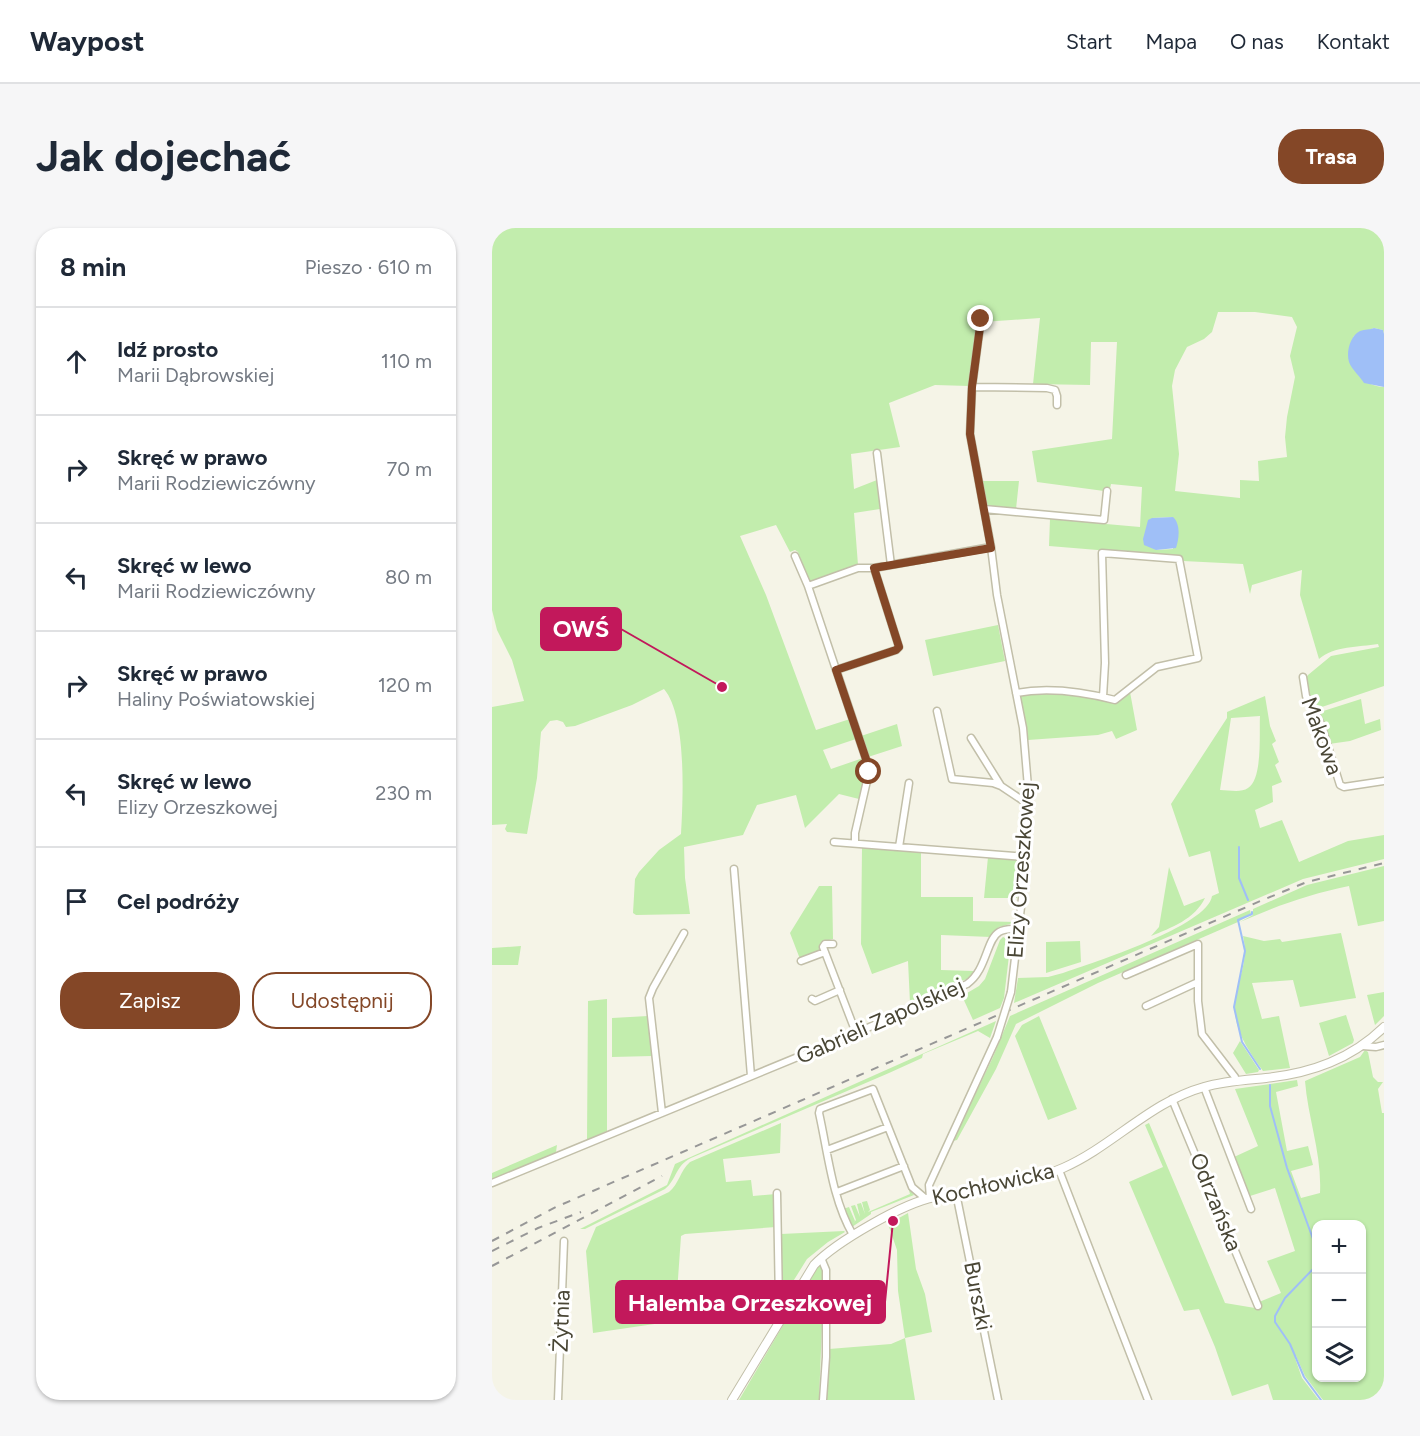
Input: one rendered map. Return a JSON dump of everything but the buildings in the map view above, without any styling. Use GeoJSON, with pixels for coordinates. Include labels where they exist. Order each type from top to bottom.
{"type":"FeatureCollection","features":[{"type":"Feature","properties":{"kind":"street","name":"Elizy Orzeszkowej"},"geometry":{"type":"LineString","coordinates":[[928,1198],[929,1185],[997,1037],[1011,992],[1026,857],[1027,758],[970,434],[972,387],[981,319]]}},
{"type":"Feature","properties":{"kind":"street"},"geometry":{"type":"LineString","coordinates":[[972,387],[1047,388],[1055,390],[1057,405]]}},
{"type":"Feature","properties":{"kind":"street"},"geometry":{"type":"LineString","coordinates":[[877,453],[891,565]]}},
{"type":"Feature","properties":{"kind":"street"},"geometry":{"type":"LineString","coordinates":[[984,509],[1104,520],[1107,491]]}},
{"type":"Feature","properties":{"kind":"street"},"geometry":{"type":"LineString","coordinates":[[808,586],[858,568],[874,568],[991,548]]}},
{"type":"Feature","properties":{"kind":"street"},"geometry":{"type":"LineString","coordinates":[[1016,693],[1047,691],[1115,700],[1157,667],[1198,658],[1179,559],[1102,553],[1106,663],[1103,697]]}},
{"type":"Feature","properties":{"kind":"street"},"geometry":{"type":"LineString","coordinates":[[795,556],[808,586],[868,765],[869,772],[855,833],[855,843]]}},
{"type":"Feature","properties":{"kind":"street"},"geometry":{"type":"LineString","coordinates":[[836,670],[899,647],[874,568]]}},
{"type":"Feature","properties":{"kind":"street","name":"Makowa"},"geometry":{"type":"LineString","coordinates":[[1303,677],[1306,696],[1321,724],[1340,785],[1344,787],[1384,781]]}},
{"type":"Feature","properties":{"kind":"street"},"geometry":{"type":"LineString","coordinates":[[937,711],[952,779],[993,783],[1028,804]]}},
{"type":"Feature","properties":{"kind":"street"},"geometry":{"type":"LineString","coordinates":[[971,738],[1001,786]]}},
{"type":"Feature","properties":{"kind":"street"},"geometry":{"type":"LineString","coordinates":[[898,847],[909,783]]}},
{"type":"Feature","properties":{"kind":"street"},"geometry":{"type":"LineString","coordinates":[[834,842],[1026,857]]}},
{"type":"Feature","properties":{"kind":"street"},"geometry":{"type":"LineString","coordinates":[[734,869],[751,1076]]}},
{"type":"Feature","properties":{"kind":"street","name":"Gabrieli Zapolskiej"},"geometry":{"type":"LineString","coordinates":[[492,1184],[856,1033],[967,984],[979,974],[995,935],[1005,930],[1018,929]]}},
{"type":"Feature","properties":{"kind":"street"},"geometry":{"type":"LineString","coordinates":[[662,1113],[649,998],[684,933]]}},
{"type":"Feature","properties":{"kind":"street"},"geometry":{"type":"LineString","coordinates":[[833,944],[823,945],[856,1033]]}},
{"type":"Feature","properties":{"kind":"street"},"geometry":{"type":"LineString","coordinates":[[1126,975],[1198,944],[1198,1001],[1202,1034],[1235,1077],[1235,1081]]}},
{"type":"Feature","properties":{"kind":"street"},"geometry":{"type":"LineString","coordinates":[[801,961],[825,952]]}},
{"type":"Feature","properties":{"kind":"street"},"geometry":{"type":"LineString","coordinates":[[1146,1006],[1198,982]]}},
{"type":"Feature","properties":{"kind":"street"},"geometry":{"type":"LineString","coordinates":[[812,999],[815,1001],[840,990]]}},
{"type":"Feature","properties":{"kind":"street","name":"Kochłowicka"},"geometry":{"type":"LineString","coordinates":[[732,1400],[786,1308],[821,1258],[853,1235],[928,1198],[1014,1184],[1059,1170],[1094,1151],[1172,1099],[1204,1087],[1235,1081],[1286,1076],[1310,1070],[1341,1058],[1362,1046],[1384,1027]]}},
{"type":"Feature","properties":{"kind":"street"},"geometry":{"type":"LineString","coordinates":[[1362,1046],[1384,1045]]}},
{"type":"Feature","properties":{"kind":"street"},"geometry":{"type":"LineString","coordinates":[[1204,1087],[1251,1209]]}},
{"type":"Feature","properties":{"kind":"street"},"geometry":{"type":"LineString","coordinates":[[853,1235],[845,1222],[819,1110],[870,1089],[874,1091],[912,1187],[928,1198]]}},
{"type":"Feature","properties":{"kind":"street","name":"Odrzańska"},"geometry":{"type":"LineString","coordinates":[[1172,1099],[1258,1306]]}},
{"type":"Feature","properties":{"kind":"street"},"geometry":{"type":"LineString","coordinates":[[828,1150],[888,1127]]}},
{"type":"Feature","properties":{"kind":"street"},"geometry":{"type":"LineString","coordinates":[[837,1192],[904,1166]]}},
{"type":"Feature","properties":{"kind":"street"},"geometry":{"type":"LineString","coordinates":[[1059,1170],[1148,1400]]}},
{"type":"Feature","properties":{"kind":"street"},"geometry":{"type":"LineString","coordinates":[[777,1193],[780,1303],[786,1308]]}},
{"type":"Feature","properties":{"kind":"street","name":"Burszki"},"geometry":{"type":"LineString","coordinates":[[956,1193],[998,1400]]}},
{"type":"Feature","properties":{"kind":"street","name":"Żytnia"},"geometry":{"type":"LineString","coordinates":[[558,1400],[564,1241]]}},
{"type":"Feature","properties":{"kind":"street"},"geometry":{"type":"LineString","coordinates":[[821,1258],[826,1270],[826,1357],[823,1400]]}},
{"type":"Feature","properties":{"kind":"green space"},"geometry":{"type":"Polygon","coordinates":[[[492,228],[1384,228],[1384,334],[1383,330],[1374,328],[1354,336],[1350,354],[1351,362],[1360,376],[1367,382],[1384,387],[1384,686],[1316,709],[1309,696],[1306,678],[1308,675],[1331,656],[1379,647],[1378,644],[1347,648],[1319,659],[1300,595],[1302,570],[1252,585],[1250,594],[1243,564],[1183,561],[1183,557],[1049,546],[1050,519],[1140,527],[1142,487],[1111,484],[1110,489],[1104,491],[1037,482],[1032,451],[1112,439],[1117,342],[1091,342],[1090,385],[1033,384],[1040,318],[983,322],[975,384],[969,386],[935,385],[889,403],[900,447],[851,454],[854,489],[877,480],[880,509],[854,513],[858,565],[809,582],[798,552],[795,550],[790,552],[776,525],[740,536],[766,595],[816,730],[850,719],[856,739],[823,750],[831,769],[863,758],[865,774],[859,799],[839,794],[805,828],[796,795],[757,805],[743,835],[684,847],[690,914],[636,915],[633,913],[635,879],[639,872],[659,850],[681,834],[683,780],[680,738],[677,718],[664,689],[632,705],[575,726],[566,727],[563,722],[550,721],[541,732],[537,778],[527,834],[507,832],[505,829],[507,824],[492,825],[492,707],[524,701],[512,660],[497,630],[492,610],[492,228]],[[1218,312],[1212,332],[1204,339],[1187,347],[1175,370],[1172,386],[1179,454],[1175,491],[1240,498],[1240,480],[1259,481],[1258,461],[1287,457],[1285,437],[1287,417],[1295,377],[1290,356],[1297,327],[1292,317],[1255,312],[1218,312]],[[1173,517],[1152,518],[1156,550],[1173,549],[1173,517]]]}},
{"type":"Feature","properties":{"kind":"green space"},"geometry":{"type":"Polygon","coordinates":[[[982,481],[1019,481],[1016,509],[988,507],[982,481]]]}},
{"type":"Feature","properties":{"kind":"green space"},"geometry":{"type":"Polygon","coordinates":[[[998,625],[1005,661],[933,676],[925,640],[998,625]]]}},
{"type":"Feature","properties":{"kind":"green space"},"geometry":{"type":"Polygon","coordinates":[[[1130,692],[1137,730],[1116,739],[1112,731],[1098,735],[1028,740],[1020,695],[1056,694],[1116,702],[1130,692]]]}},
{"type":"Feature","properties":{"kind":"green space"},"geometry":{"type":"Polygon","coordinates":[[[1265,696],[1270,726],[1276,741],[1272,744],[1279,762],[1275,765],[1282,782],[1272,786],[1273,802],[1255,810],[1260,828],[1282,820],[1299,862],[1348,841],[1384,835],[1384,859],[1303,879],[1014,1003],[1018,978],[1048,977],[1063,973],[1147,942],[1191,919],[1206,908],[1212,896],[1219,893],[1210,851],[1189,857],[1171,804],[1227,718],[1227,712],[1265,696]],[[1260,716],[1231,718],[1220,790],[1242,790],[1253,783],[1258,765],[1260,716]]]}},
{"type":"Feature","properties":{"kind":"green space"},"geometry":{"type":"Polygon","coordinates":[[[1361,699],[1365,724],[1380,719],[1381,730],[1350,741],[1329,744],[1317,713],[1361,699]]]}},
{"type":"Feature","properties":{"kind":"green space"},"geometry":{"type":"Polygon","coordinates":[[[897,724],[902,746],[868,757],[861,736],[897,724]]]}},
{"type":"Feature","properties":{"kind":"green space"},"geometry":{"type":"Polygon","coordinates":[[[862,847],[921,852],[921,897],[973,897],[973,921],[1017,922],[999,927],[991,937],[941,935],[941,970],[974,971],[969,978],[910,1003],[908,961],[872,974],[861,944],[862,847]]]}},
{"type":"Feature","properties":{"kind":"green space"},"geometry":{"type":"Polygon","coordinates":[[[988,857],[1021,860],[1017,898],[984,898],[988,857]]]}},
{"type":"Feature","properties":{"kind":"green space"},"geometry":{"type":"Polygon","coordinates":[[[1384,866],[1384,921],[1358,926],[1349,886],[1293,901],[1240,922],[1253,915],[1253,909],[1307,885],[1384,866]]]}},
{"type":"Feature","properties":{"kind":"green space"},"geometry":{"type":"Polygon","coordinates":[[[1169,867],[1184,906],[1205,898],[1189,917],[1151,936],[1159,927],[1169,867]]]}},
{"type":"Feature","properties":{"kind":"green space"},"geometry":{"type":"Polygon","coordinates":[[[819,886],[832,886],[833,939],[821,942],[822,950],[800,959],[790,933],[819,886]]]}},
{"type":"Feature","properties":{"kind":"green space"},"geometry":{"type":"Polygon","coordinates":[[[1250,910],[1251,914],[1238,922],[1098,983],[1016,1024],[996,1069],[957,1140],[953,1141],[1010,1016],[1250,910]]]}},
{"type":"Feature","properties":{"kind":"green space"},"geometry":{"type":"Polygon","coordinates":[[[1341,933],[1356,998],[1300,1007],[1293,980],[1252,983],[1262,1019],[1279,1016],[1290,1068],[1263,1071],[1247,1047],[1236,1021],[1236,993],[1245,954],[1243,936],[1264,941],[1280,939],[1282,942],[1341,933]]]}},
{"type":"Feature","properties":{"kind":"green space"},"geometry":{"type":"Polygon","coordinates":[[[1003,937],[1009,940],[1010,947],[1004,998],[1000,1008],[973,1020],[962,996],[979,986],[985,979],[1003,937]]]}},
{"type":"Feature","properties":{"kind":"green space"},"geometry":{"type":"Polygon","coordinates":[[[1080,941],[1081,962],[1046,973],[1046,942],[1080,941]]]}},
{"type":"Feature","properties":{"kind":"green space"},"geometry":{"type":"Polygon","coordinates":[[[521,946],[518,965],[492,965],[492,948],[521,946]]]}},
{"type":"Feature","properties":{"kind":"green space"},"geometry":{"type":"Polygon","coordinates":[[[1384,992],[1384,1016],[1375,1025],[1367,995],[1384,992]]]}},
{"type":"Feature","properties":{"kind":"green space"},"geometry":{"type":"Polygon","coordinates":[[[607,999],[607,1131],[587,1140],[588,1001],[607,999]]]}},
{"type":"Feature","properties":{"kind":"green space"},"geometry":{"type":"Polygon","coordinates":[[[1346,1015],[1353,1043],[1329,1056],[1319,1023],[1346,1015]]]}},
{"type":"Feature","properties":{"kind":"green space"},"geometry":{"type":"Polygon","coordinates":[[[648,1016],[652,1056],[612,1057],[612,1018],[648,1016]]]}},
{"type":"Feature","properties":{"kind":"green space"},"geometry":{"type":"Polygon","coordinates":[[[1039,1016],[1077,1109],[1048,1120],[1015,1036],[1022,1025],[1039,1016]]]}},
{"type":"Feature","properties":{"kind":"green space"},"geometry":{"type":"Polygon","coordinates":[[[996,1021],[990,1038],[978,1031],[923,1054],[922,1058],[889,1073],[691,1158],[682,1165],[665,1189],[585,1229],[580,1229],[667,1185],[675,1164],[996,1021]]]}},
{"type":"Feature","properties":{"kind":"green space"},"geometry":{"type":"Polygon","coordinates":[[[1240,1041],[1259,1070],[1258,1072],[1246,1074],[1233,1053],[1240,1041]]]}},
{"type":"Feature","properties":{"kind":"green space"},"geometry":{"type":"Polygon","coordinates":[[[1365,1050],[1368,1052],[1373,1077],[1378,1082],[1383,1082],[1378,1089],[1382,1113],[1384,1113],[1384,1400],[1323,1400],[1305,1376],[1296,1356],[1302,1378],[1319,1400],[1273,1400],[1268,1384],[1232,1396],[1199,1309],[1184,1311],[1129,1182],[1163,1167],[1145,1125],[1149,1123],[1225,1303],[1261,1309],[1259,1302],[1281,1293],[1267,1261],[1295,1251],[1275,1188],[1250,1196],[1234,1157],[1258,1146],[1235,1089],[1297,1080],[1298,1086],[1276,1092],[1287,1151],[1308,1146],[1313,1165],[1291,1171],[1301,1198],[1320,1193],[1319,1164],[1305,1081],[1360,1057],[1365,1050]]]}},
{"type":"Feature","properties":{"kind":"green space"},"geometry":{"type":"Polygon","coordinates":[[[781,1123],[780,1153],[723,1159],[726,1182],[751,1180],[753,1196],[776,1194],[776,1227],[681,1236],[677,1293],[727,1290],[733,1319],[675,1321],[593,1333],[586,1251],[596,1227],[669,1192],[690,1162],[781,1123]]]}},
{"type":"Feature","properties":{"kind":"green space"},"geometry":{"type":"Polygon","coordinates":[[[557,1145],[556,1152],[552,1156],[492,1179],[492,1173],[557,1145]]]}},
{"type":"Feature","properties":{"kind":"green space"},"geometry":{"type":"Polygon","coordinates":[[[908,1187],[914,1195],[871,1212],[852,1227],[843,1209],[849,1207],[855,1221],[852,1225],[856,1220],[851,1206],[855,1205],[860,1217],[857,1204],[861,1203],[865,1214],[862,1202],[867,1201],[870,1210],[868,1212],[910,1194],[908,1187]]]}},
{"type":"Feature","properties":{"kind":"green space"},"geometry":{"type":"Polygon","coordinates":[[[908,1213],[916,1269],[925,1294],[932,1332],[905,1338],[898,1291],[897,1250],[888,1224],[908,1213]]]}},
{"type":"Feature","properties":{"kind":"green space"},"geometry":{"type":"Polygon","coordinates":[[[844,1231],[807,1259],[784,1296],[782,1292],[781,1234],[844,1231]]]}},
{"type":"Feature","properties":{"kind":"green space"},"geometry":{"type":"Polygon","coordinates":[[[818,1266],[823,1271],[823,1282],[810,1283],[810,1295],[823,1299],[819,1400],[739,1400],[818,1266]]]}},
{"type":"Feature","properties":{"kind":"green space"},"geometry":{"type":"Polygon","coordinates":[[[905,1338],[915,1400],[825,1400],[829,1349],[891,1344],[905,1338]]]}},
{"type":"Feature","properties":{"kind":"water"},"geometry":{"type":"Polygon","coordinates":[[[1374,328],[1383,330],[1384,334],[1384,387],[1364,383],[1352,368],[1348,358],[1350,345],[1357,333],[1374,328]]]}},
{"type":"Feature","properties":{"kind":"water"},"geometry":{"type":"Polygon","coordinates":[[[1173,517],[1178,528],[1176,548],[1156,550],[1144,545],[1143,539],[1148,520],[1173,517]]]}},
{"type":"Feature","properties":{"kind":"waterway"},"geometry":{"type":"LineString","coordinates":[[1239,847],[1239,878],[1248,900]]}},
{"type":"Feature","properties":{"kind":"waterway"},"geometry":{"type":"LineString","coordinates":[[1252,912],[1238,920],[1245,951],[1234,1007],[1242,1042],[1260,1069]]}},
{"type":"Feature","properties":{"kind":"waterway"},"geometry":{"type":"LineString","coordinates":[[1270,1085],[1270,1106],[1287,1168],[1312,1236]]}},
{"type":"Feature","properties":{"kind":"waterway"},"geometry":{"type":"LineString","coordinates":[[1312,1270],[1285,1298],[1275,1316],[1275,1322],[1290,1344],[1304,1377],[1321,1400]]}},
{"type":"Feature","properties":{"kind":"railway"},"geometry":{"type":"LineString","coordinates":[[492,1241],[556,1207],[1265,899],[1307,882],[1384,863]]}},
{"type":"Feature","properties":{"kind":"railway"},"geometry":{"type":"LineString","coordinates":[[492,1266],[662,1176]]}},
{"type":"Feature","properties":{"kind":"railway"},"geometry":{"type":"LineString","coordinates":[[492,1251],[538,1228],[581,1212]]}},
{"type":"Feature","properties":{"kind":"place","name":"OWŚ"},"geometry":{"type":"Point","coordinates":[722,687]}},
{"type":"Feature","properties":{"kind":"place","name":"Halemba Orzeszkowej"},"geometry":{"type":"Point","coordinates":[893,1221]}},
{"type":"Feature","properties":{"kind":"route"},"geometry":{"type":"LineString","coordinates":[[869,772],[836,670],[899,647],[874,568],[991,548],[970,434],[972,387],[981,319]]}}]}
